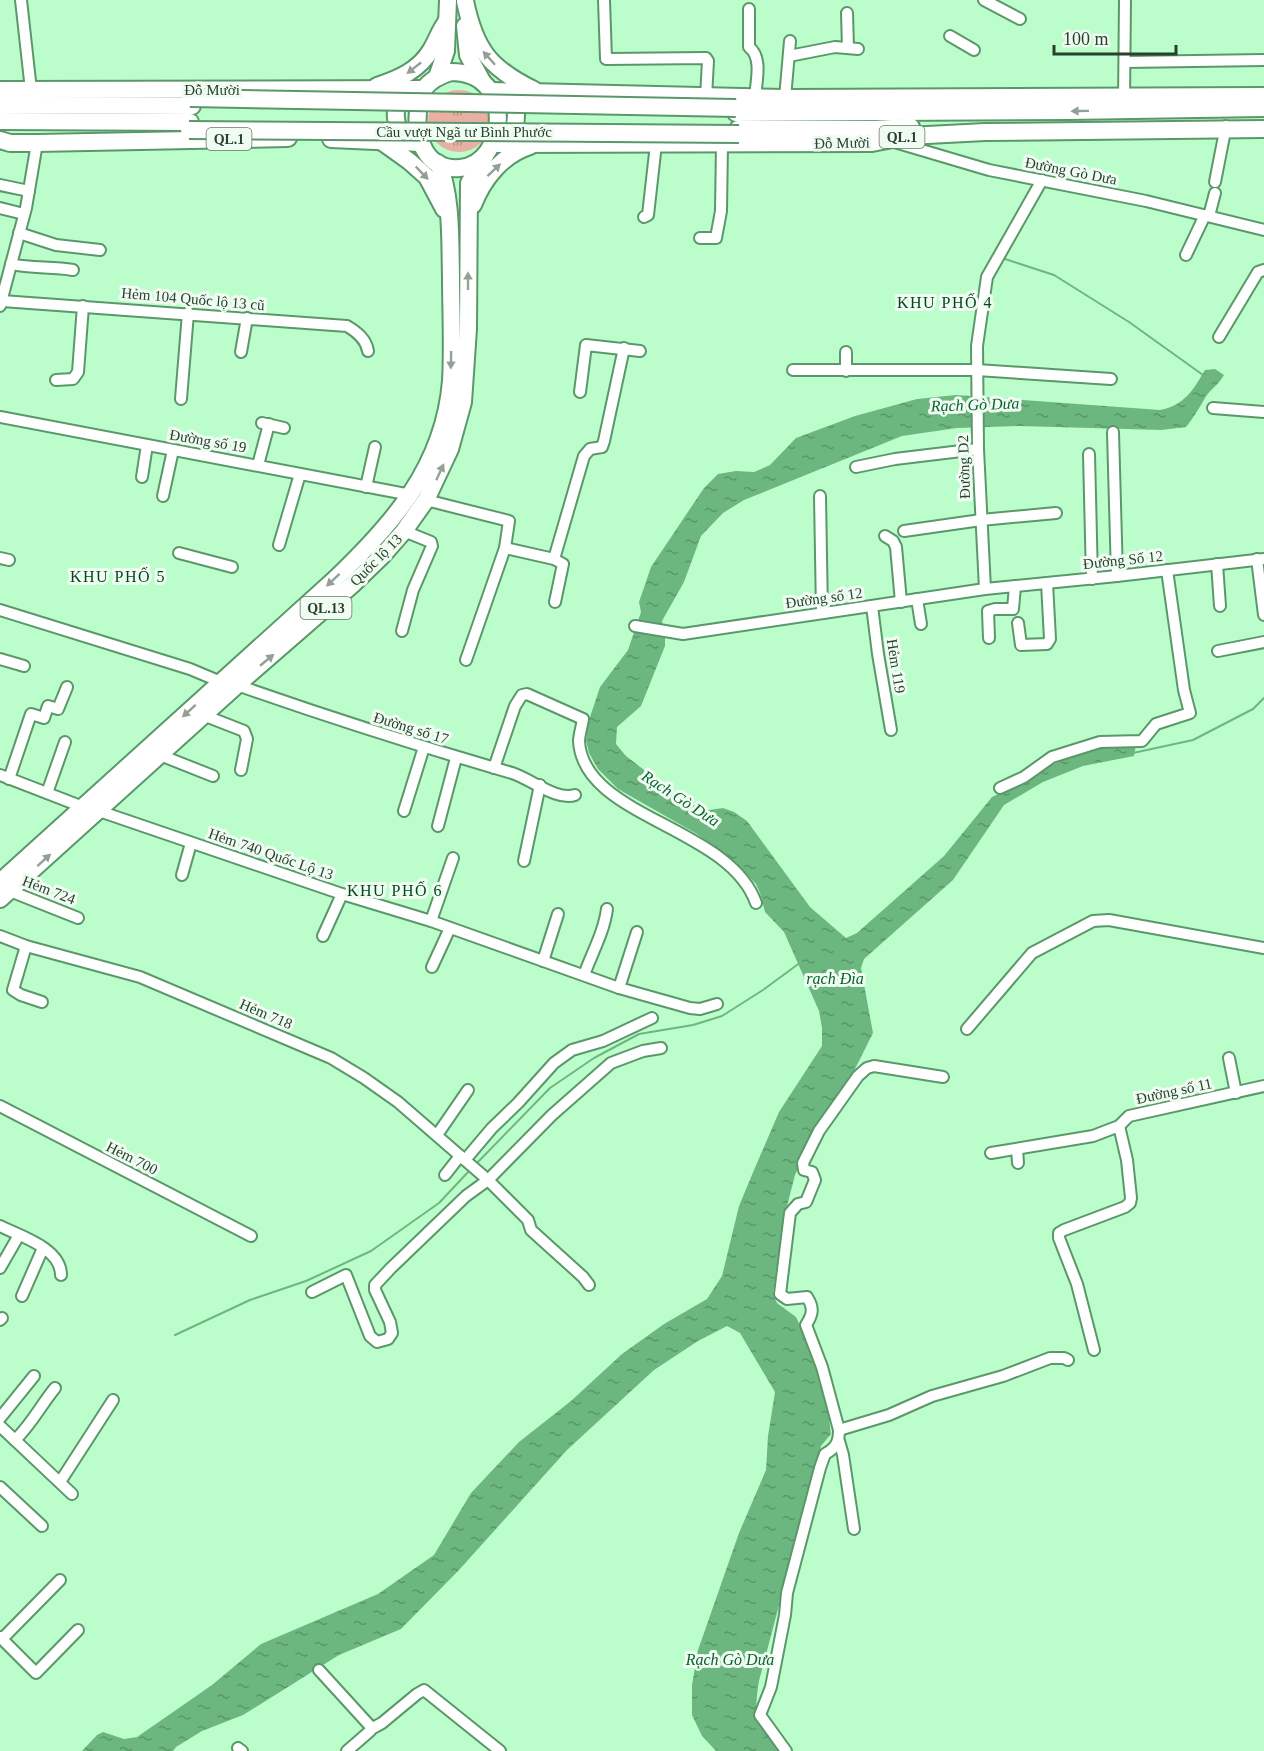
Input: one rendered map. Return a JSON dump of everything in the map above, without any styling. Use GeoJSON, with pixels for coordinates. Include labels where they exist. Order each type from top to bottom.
{"type":"FeatureCollection","features":[{"type":"Feature","properties":{"kind":"highway"},"geometry":{"type":"LineString","coordinates":[[368,90],[415,69],[431,51],[445,27],[455,0]]}},
{"type":"Feature","properties":{"kind":"highway"},"geometry":{"type":"LineString","coordinates":[[455,0],[468,55],[494,88]]}},
{"type":"Feature","properties":{"kind":"highway"},"geometry":{"type":"LineString","coordinates":[[455,0],[484,54],[503,72],[536,92]]}},
{"type":"Feature","properties":{"kind":"highway"},"geometry":{"type":"LineString","coordinates":[[437,77],[445,57],[445,27]]}},
{"type":"Feature","properties":{"kind":"highway"},"geometry":{"type":"LineString","coordinates":[[399,90],[398,132],[413,143],[417,132],[420,96],[437,77],[451,72],[471,75],[494,88],[515,105],[516,121],[495,147],[468,166],[461,168],[446,167],[438,163]]}},
{"type":"Feature","properties":{"kind":"highway","name":"Đỗ Mười"},"geometry":{"type":"LineString","coordinates":[[494,88],[536,92],[706,97],[890,98],[1264,108]]}},
{"type":"Feature","properties":{"kind":"highway","name":"Đỗ Mười"},"geometry":{"type":"LineString","coordinates":[[0,121],[33,114],[368,90],[424,89]]}},
{"type":"Feature","properties":{"kind":"highway","name":"Đỗ Mười"},"geometry":{"type":"LineString","coordinates":[[0,90],[33,114],[190,114]]}},
{"type":"Feature","properties":{"kind":"highway","name":"Đỗ Mười"},"geometry":{"type":"LineString","coordinates":[[879,127],[937,110],[1123,104],[1264,96]]}},
{"type":"Feature","properties":{"kind":"highway"},"geometry":{"type":"LineString","coordinates":[[879,127],[890,98],[937,110]]}},
{"type":"Feature","properties":{"kind":"highway","name":"Đỗ Mười"},"geometry":{"type":"LineString","coordinates":[[0,105],[33,114],[298,138],[413,143]]}},
{"type":"Feature","properties":{"kind":"highway","name":"Đỗ Mười"},"geometry":{"type":"LineString","coordinates":[[3,143],[33,114],[190,114]]}},
{"type":"Feature","properties":{"kind":"highway","name":"Cầu vượt Ngã tư Bình Phước"},"geometry":{"type":"LineString","coordinates":[[190,114],[737,121]]}},
{"type":"Feature","properties":{"kind":"highway","name":"Cầu vượt Ngã tư Bình Phước"},"geometry":{"type":"LineString","coordinates":[[190,114],[737,121]]}},
{"type":"Feature","properties":{"kind":"highway","name":"Đỗ Mười"},"geometry":{"type":"LineString","coordinates":[[737,121],[879,127],[915,131],[985,132],[1226,126],[1264,122]]}},
{"type":"Feature","properties":{"kind":"highway","name":"Đỗ Mười"},"geometry":{"type":"LineString","coordinates":[[1226,126],[1264,129]]}},
{"type":"Feature","properties":{"kind":"highway","name":"Đỗ Mười"},"geometry":{"type":"LineString","coordinates":[[495,147],[540,143],[872,143],[879,127]]}},
{"type":"Feature","properties":{"kind":"highway"},"geometry":{"type":"LineString","coordinates":[[380,141],[403,156],[426,177],[448,218]]}},
{"type":"Feature","properties":{"kind":"highway","name":"QL.13"},"geometry":{"type":"LineString","coordinates":[[413,143],[438,163]]}},
{"type":"Feature","properties":{"kind":"highway"},"geometry":{"type":"LineString","coordinates":[[468,217],[478,190],[487,177],[511,155],[523,148],[540,143]]}},
{"type":"Feature","properties":{"kind":"highway","name":"Quốc lộ 13"},"geometry":{"type":"LineString","coordinates":[[3,891],[229,684],[359,556],[418,497],[450,449],[463,402],[468,329],[469,183],[495,147]]}},
{"type":"Feature","properties":{"kind":"highway","name":"Quốc lộ 13"},"geometry":{"type":"LineString","coordinates":[[91,809],[160,755],[203,715],[229,684],[352,585],[404,531],[442,425],[450,383],[451,298],[448,218],[446,186],[438,163]]}},
{"type":"Feature","properties":{"kind":"street"},"geometry":{"type":"LineString","coordinates":[[0,305],[7,269],[29,191],[33,114],[21,0]]}},
{"type":"Feature","properties":{"kind":"street"},"geometry":{"type":"LineString","coordinates":[[604,0],[606,59],[706,58],[706,97]]}},
{"type":"Feature","properties":{"kind":"street"},"geometry":{"type":"LineString","coordinates":[[984,0],[1020,19]]}},
{"type":"Feature","properties":{"kind":"street"},"geometry":{"type":"LineString","coordinates":[[1123,104],[1125,0]]}},
{"type":"Feature","properties":{"kind":"street"},"geometry":{"type":"LineString","coordinates":[[749,9],[749,47],[758,58],[755,98]]}},
{"type":"Feature","properties":{"kind":"street"},"geometry":{"type":"LineString","coordinates":[[789,56],[835,47],[853,49],[847,13]]}},
{"type":"Feature","properties":{"kind":"street"},"geometry":{"type":"LineString","coordinates":[[950,36],[974,50]]}},
{"type":"Feature","properties":{"kind":"street"},"geometry":{"type":"LineString","coordinates":[[785,98],[790,41]]}},
{"type":"Feature","properties":{"kind":"street"},"geometry":{"type":"LineString","coordinates":[[1125,62],[1264,60]]}},
{"type":"Feature","properties":{"kind":"street"},"geometry":{"type":"LineString","coordinates":[[1186,255],[1207,216],[1215,187],[1226,126]]}},
{"type":"Feature","properties":{"kind":"street","name":"Đường Gò Dưa"},"geometry":{"type":"LineString","coordinates":[[879,127],[989,170],[1146,201],[1264,230]]}},
{"type":"Feature","properties":{"kind":"street"},"geometry":{"type":"LineString","coordinates":[[644,217],[648,215],[650,204],[656,144]]}},
{"type":"Feature","properties":{"kind":"street"},"geometry":{"type":"LineString","coordinates":[[700,238],[716,238],[721,211],[722,144]]}},
{"type":"Feature","properties":{"kind":"street","name":"Đường D2"},"geometry":{"type":"LineString","coordinates":[[985,589],[978,449],[977,346],[987,277],[1042,180]]}},
{"type":"Feature","properties":{"kind":"street"},"geometry":{"type":"LineString","coordinates":[[0,185],[29,191]]}},
{"type":"Feature","properties":{"kind":"street"},"geometry":{"type":"LineString","coordinates":[[0,208],[24,214]]}},
{"type":"Feature","properties":{"kind":"street"},"geometry":{"type":"LineString","coordinates":[[19,233],[56,245],[100,250]]}},
{"type":"Feature","properties":{"kind":"street"},"geometry":{"type":"LineString","coordinates":[[7,269],[42,266],[73,270]]}},
{"type":"Feature","properties":{"kind":"street"},"geometry":{"type":"LineString","coordinates":[[1219,337],[1258,272],[1264,270]]}},
{"type":"Feature","properties":{"kind":"street","name":"Hẻm 104 Quốc lộ 13 cũ"},"geometry":{"type":"LineString","coordinates":[[0,305],[82,306],[347,326],[358,333],[367,345],[368,351]]}},
{"type":"Feature","properties":{"kind":"street"},"geometry":{"type":"LineString","coordinates":[[56,380],[73,379],[78,372],[82,306]]}},
{"type":"Feature","properties":{"kind":"street"},"geometry":{"type":"LineString","coordinates":[[181,399],[188,313]]}},
{"type":"Feature","properties":{"kind":"street"},"geometry":{"type":"LineString","coordinates":[[241,352],[247,318]]}},
{"type":"Feature","properties":{"kind":"street"},"geometry":{"type":"LineString","coordinates":[[580,392],[586,345],[639,351]]}},
{"type":"Feature","properties":{"kind":"street"},"geometry":{"type":"LineString","coordinates":[[554,559],[584,456],[590,449],[602,447],[604,441],[624,348]]}},
{"type":"Feature","properties":{"kind":"street"},"geometry":{"type":"LineString","coordinates":[[846,352],[846,371]]}},
{"type":"Feature","properties":{"kind":"street"},"geometry":{"type":"LineString","coordinates":[[793,370],[976,370],[1111,380]]}},
{"type":"Feature","properties":{"kind":"street"},"geometry":{"type":"LineString","coordinates":[[1213,408],[1264,412]]}},
{"type":"Feature","properties":{"kind":"street","name":"Đường số 19"},"geometry":{"type":"LineString","coordinates":[[0,417],[418,497],[510,521],[506,548]]}},
{"type":"Feature","properties":{"kind":"street"},"geometry":{"type":"LineString","coordinates":[[258,465],[265,424],[284,428]]}},
{"type":"Feature","properties":{"kind":"street"},"geometry":{"type":"LineString","coordinates":[[1113,432],[1117,576]]}},
{"type":"Feature","properties":{"kind":"street"},"geometry":{"type":"LineString","coordinates":[[142,477],[147,445]]}},
{"type":"Feature","properties":{"kind":"street"},"geometry":{"type":"LineString","coordinates":[[366,487],[375,447]]}},
{"type":"Feature","properties":{"kind":"street"},"geometry":{"type":"LineString","coordinates":[[856,467],[895,459],[978,449]]}},
{"type":"Feature","properties":{"kind":"street"},"geometry":{"type":"LineString","coordinates":[[164,496],[174,450]]}},
{"type":"Feature","properties":{"kind":"street"},"geometry":{"type":"LineString","coordinates":[[1089,454],[1092,579]]}},
{"type":"Feature","properties":{"kind":"street"},"geometry":{"type":"LineString","coordinates":[[279,545],[300,474]]}},
{"type":"Feature","properties":{"kind":"street"},"geometry":{"type":"LineString","coordinates":[[820,496],[822,613]]}},
{"type":"Feature","properties":{"kind":"street"},"geometry":{"type":"LineString","coordinates":[[904,531],[981,520],[1056,513]]}},
{"type":"Feature","properties":{"kind":"street"},"geometry":{"type":"LineString","coordinates":[[402,631],[413,590],[432,546],[431,542],[404,531]]}},
{"type":"Feature","properties":{"kind":"street"},"geometry":{"type":"LineString","coordinates":[[885,536],[893,541],[896,547],[901,602]]}},
{"type":"Feature","properties":{"kind":"street"},"geometry":{"type":"LineString","coordinates":[[466,660],[506,548],[554,559],[563,564],[555,602]]}},
{"type":"Feature","properties":{"kind":"street"},"geometry":{"type":"LineString","coordinates":[[179,553],[232,567]]}},
{"type":"Feature","properties":{"kind":"street"},"geometry":{"type":"LineString","coordinates":[[1260,559],[1264,615]]}},
{"type":"Feature","properties":{"kind":"street","name":"Đường Số 12"},"geometry":{"type":"LineString","coordinates":[[985,589],[1260,559]]}},
{"type":"Feature","properties":{"kind":"street"},"geometry":{"type":"LineString","coordinates":[[1217,564],[1220,606]]}},
{"type":"Feature","properties":{"kind":"street"},"geometry":{"type":"LineString","coordinates":[[1000,788],[1024,777],[1053,757],[1100,742],[1142,741],[1156,724],[1190,713],[1184,690],[1167,570]]}},
{"type":"Feature","properties":{"kind":"street"},"geometry":{"type":"LineString","coordinates":[[1018,622],[1021,645],[1047,644],[1050,639],[1047,583]]}},
{"type":"Feature","properties":{"kind":"street"},"geometry":{"type":"LineString","coordinates":[[989,638],[988,611],[1013,609],[1015,586]]}},
{"type":"Feature","properties":{"kind":"street","name":"Đường số 12"},"geometry":{"type":"LineString","coordinates":[[635,626],[666,633],[683,634],[985,589]]}},
{"type":"Feature","properties":{"kind":"street"},"geometry":{"type":"LineString","coordinates":[[917,599],[921,624]]}},
{"type":"Feature","properties":{"kind":"street","name":"Hẻm 119"},"geometry":{"type":"LineString","coordinates":[[872,606],[891,730]]}},
{"type":"Feature","properties":{"kind":"street","name":"Đường số 17"},"geometry":{"type":"LineString","coordinates":[[0,610],[190,669],[340,722],[456,758],[514,773],[561,796],[575,795]]}},
{"type":"Feature","properties":{"kind":"street"},"geometry":{"type":"LineString","coordinates":[[1218,651],[1264,642]]}},
{"type":"Feature","properties":{"kind":"street"},"geometry":{"type":"LineString","coordinates":[[0,658],[24,666]]}},
{"type":"Feature","properties":{"kind":"street"},"geometry":{"type":"LineString","coordinates":[[5,777],[31,714],[44,718],[48,706],[58,709],[66,687]]}},
{"type":"Feature","properties":{"kind":"street"},"geometry":{"type":"LineString","coordinates":[[494,768],[515,706],[522,695],[527,694],[583,719],[579,741],[584,763],[596,780],[617,798],[692,839],[727,864],[748,886],[756,903]]}},
{"type":"Feature","properties":{"kind":"street"},"geometry":{"type":"LineString","coordinates":[[203,715],[244,732],[247,739],[241,770]]}},
{"type":"Feature","properties":{"kind":"street"},"geometry":{"type":"LineString","coordinates":[[47,793],[65,742]]}},
{"type":"Feature","properties":{"kind":"street"},"geometry":{"type":"LineString","coordinates":[[404,811],[424,747]]}},
{"type":"Feature","properties":{"kind":"street"},"geometry":{"type":"LineString","coordinates":[[160,755],[213,776]]}},
{"type":"Feature","properties":{"kind":"street"},"geometry":{"type":"LineString","coordinates":[[438,826],[456,758]]}},
{"type":"Feature","properties":{"kind":"street","name":"Hẻm 740 Quốc Lộ 13"},"geometry":{"type":"LineString","coordinates":[[5,777],[91,809],[342,894],[431,921],[619,988],[673,1004],[700,1009],[717,1004]]}},
{"type":"Feature","properties":{"kind":"street"},"geometry":{"type":"LineString","coordinates":[[524,861],[540,785]]}},
{"type":"Feature","properties":{"kind":"street"},"geometry":{"type":"LineString","coordinates":[[182,875],[191,843]]}},
{"type":"Feature","properties":{"kind":"street"},"geometry":{"type":"LineString","coordinates":[[431,921],[453,858]]}},
{"type":"Feature","properties":{"kind":"street","name":"Hẻm 724"},"geometry":{"type":"LineString","coordinates":[[3,891],[78,918]]}},
{"type":"Feature","properties":{"kind":"street"},"geometry":{"type":"LineString","coordinates":[[323,936],[342,894]]}},
{"type":"Feature","properties":{"kind":"street"},"geometry":{"type":"LineString","coordinates":[[584,975],[605,925],[607,909]]}},
{"type":"Feature","properties":{"kind":"street"},"geometry":{"type":"LineString","coordinates":[[543,960],[558,914]]}},
{"type":"Feature","properties":{"kind":"street"},"geometry":{"type":"LineString","coordinates":[[967,1029],[1032,953],[1093,921],[1109,920],[1264,948]]}},
{"type":"Feature","properties":{"kind":"street"},"geometry":{"type":"LineString","coordinates":[[432,967],[450,928]]}},
{"type":"Feature","properties":{"kind":"street"},"geometry":{"type":"LineString","coordinates":[[619,988],[637,932]]}},
{"type":"Feature","properties":{"kind":"street","name":"Hẻm 718"},"geometry":{"type":"LineString","coordinates":[[0,936],[26,946],[140,977],[331,1058],[398,1102],[488,1179],[528,1220],[531,1230],[584,1277],[589,1285]]}},
{"type":"Feature","properties":{"kind":"street"},"geometry":{"type":"LineString","coordinates":[[26,946],[13,990],[42,1002]]}},
{"type":"Feature","properties":{"kind":"street"},"geometry":{"type":"LineString","coordinates":[[445,1175],[518,1103],[554,1063],[572,1050],[603,1041],[652,1018]]}},
{"type":"Feature","properties":{"kind":"street"},"geometry":{"type":"LineString","coordinates":[[312,1292],[346,1275],[370,1336],[377,1342],[388,1339],[392,1333],[390,1322],[375,1290],[375,1285],[426,1232],[488,1179],[552,1114],[611,1063],[644,1051],[661,1048]]}},
{"type":"Feature","properties":{"kind":"street"},"geometry":{"type":"LineString","coordinates":[[1229,1058],[1236,1093]]}},
{"type":"Feature","properties":{"kind":"street"},"geometry":{"type":"LineString","coordinates":[[854,1529],[839,1430],[822,1367],[806,1325],[813,1309],[807,1297],[787,1299],[780,1294],[790,1213],[798,1204],[806,1202],[815,1180],[812,1172],[804,1170],[803,1163],[819,1131],[858,1076],[867,1068],[874,1066],[943,1077]]}},
{"type":"Feature","properties":{"kind":"street","name":"Đường số 11"},"geometry":{"type":"LineString","coordinates":[[991,1153],[1093,1136],[1119,1126],[1129,1116],[1264,1086]]}},
{"type":"Feature","properties":{"kind":"street"},"geometry":{"type":"LineString","coordinates":[[436,1135],[468,1090]]}},
{"type":"Feature","properties":{"kind":"street","name":"Hẻm 700"},"geometry":{"type":"LineString","coordinates":[[0,1106],[251,1236]]}},
{"type":"Feature","properties":{"kind":"street"},"geometry":{"type":"LineString","coordinates":[[1095,1350],[1077,1284],[1059,1233],[1130,1203],[1127,1160],[1119,1126]]}},
{"type":"Feature","properties":{"kind":"street"},"geometry":{"type":"LineString","coordinates":[[1017,1149],[1018,1163]]}},
{"type":"Feature","properties":{"kind":"street"},"geometry":{"type":"LineString","coordinates":[[0,1226],[43,1248],[56,1259],[61,1275]]}},
{"type":"Feature","properties":{"kind":"street"},"geometry":{"type":"LineString","coordinates":[[0,1268],[19,1235]]}},
{"type":"Feature","properties":{"kind":"street"},"geometry":{"type":"LineString","coordinates":[[22,1296],[43,1248]]}},
{"type":"Feature","properties":{"kind":"street"},"geometry":{"type":"LineString","coordinates":[[839,1430],[889,1415],[932,1396],[1003,1376],[1050,1358],[1068,1360]]}},
{"type":"Feature","properties":{"kind":"street"},"geometry":{"type":"LineString","coordinates":[[0,1418],[34,1376]]}},
{"type":"Feature","properties":{"kind":"street"},"geometry":{"type":"LineString","coordinates":[[15,1440],[31,1423],[38,1409],[55,1388]]}},
{"type":"Feature","properties":{"kind":"street"},"geometry":{"type":"LineString","coordinates":[[60,1482],[113,1400]]}},
{"type":"Feature","properties":{"kind":"street"},"geometry":{"type":"LineString","coordinates":[[0,1426],[72,1494]]}},
{"type":"Feature","properties":{"kind":"street"},"geometry":{"type":"LineString","coordinates":[[786,1751],[760,1715],[771,1686],[785,1616],[787,1593],[820,1468],[825,1454],[839,1441]]}},
{"type":"Feature","properties":{"kind":"street"},"geometry":{"type":"LineString","coordinates":[[0,1487],[42,1526]]}},
{"type":"Feature","properties":{"kind":"street"},"geometry":{"type":"LineString","coordinates":[[60,1580],[1,1638],[36,1673],[78,1630]]}},
{"type":"Feature","properties":{"kind":"street"},"geometry":{"type":"LineString","coordinates":[[320,1670],[370,1724],[371,1729]]}},
{"type":"Feature","properties":{"kind":"street"},"geometry":{"type":"LineString","coordinates":[[346,1751],[371,1729],[382,1724],[424,1690],[500,1751]]}},
{"type":"Feature","properties":{"kind":"green space"},"geometry":{"type":"Polygon","coordinates":[[[459,90],[481,99],[490,121],[481,143],[459,152],[437,143],[428,121],[437,99],[459,90]]]}},
{"type":"Feature","properties":{"kind":"water","name":"rạch Đìa"},"geometry":{"type":"Polygon","coordinates":[[[1215,369],[1224,375],[1207,395],[1186,427],[1161,430],[1019,426],[957,428],[902,436],[744,500],[723,513],[701,536],[684,582],[662,621],[665,646],[641,706],[617,727],[616,744],[626,756],[687,803],[709,810],[723,808],[747,821],[810,907],[846,938],[857,933],[944,856],[992,797],[1047,767],[1087,750],[1136,744],[1134,756],[1083,766],[1043,782],[1004,805],[953,880],[864,959],[861,968],[873,1033],[854,1071],[820,1121],[795,1175],[783,1222],[773,1294],[777,1303],[796,1317],[807,1340],[827,1403],[831,1434],[821,1446],[759,1681],[756,1703],[758,1719],[778,1751],[716,1751],[702,1736],[692,1715],[692,1685],[698,1650],[739,1533],[766,1470],[768,1436],[775,1392],[740,1333],[727,1326],[698,1341],[654,1370],[567,1450],[459,1570],[401,1629],[339,1655],[243,1715],[202,1731],[173,1751],[82,1751],[97,1735],[103,1732],[124,1739],[137,1737],[212,1685],[261,1644],[378,1594],[434,1555],[471,1493],[519,1442],[571,1401],[622,1354],[664,1324],[707,1299],[722,1276],[739,1206],[779,1112],[822,1046],[819,1011],[784,932],[765,912],[756,884],[732,860],[697,834],[618,789],[598,769],[589,753],[586,740],[587,726],[600,687],[628,650],[641,612],[639,602],[651,567],[704,488],[718,474],[736,471],[754,472],[770,465],[796,438],[855,416],[917,399],[956,395],[1160,410],[1169,408],[1187,396],[1205,370],[1215,369]]]}},
{"type":"Feature","properties":{"kind":"waterway","name":"Rạch Gò Dưa"},"geometry":{"type":"LineString","coordinates":[[1005,259],[1054,275],[1129,322],[1203,375]]}},
{"type":"Feature","properties":{"kind":"waterway"},"geometry":{"type":"LineString","coordinates":[[1133,753],[1193,740],[1253,709],[1264,698]]}},
{"type":"Feature","properties":{"kind":"waterway","name":"rạch Đìa"},"geometry":{"type":"LineString","coordinates":[[476,1164],[550,1088],[594,1058],[639,1034],[693,1025],[722,1016],[801,962]]}},
{"type":"Feature","properties":{"kind":"waterway"},"geometry":{"type":"LineString","coordinates":[[175,1335],[250,1300],[306,1281],[371,1251],[439,1203],[470,1170]]}},
{"type":"Feature","properties":{"kind":"district","name":"KHU PHỐ 4"},"geometry":{"type":"Point","coordinates":[945,302]}},
{"type":"Feature","properties":{"kind":"district","name":"KHU PHỐ 5"},"geometry":{"type":"Point","coordinates":[118,576]}},
{"type":"Feature","properties":{"kind":"district","name":"KHU PHỐ 6"},"geometry":{"type":"Point","coordinates":[395,890]}}]}
